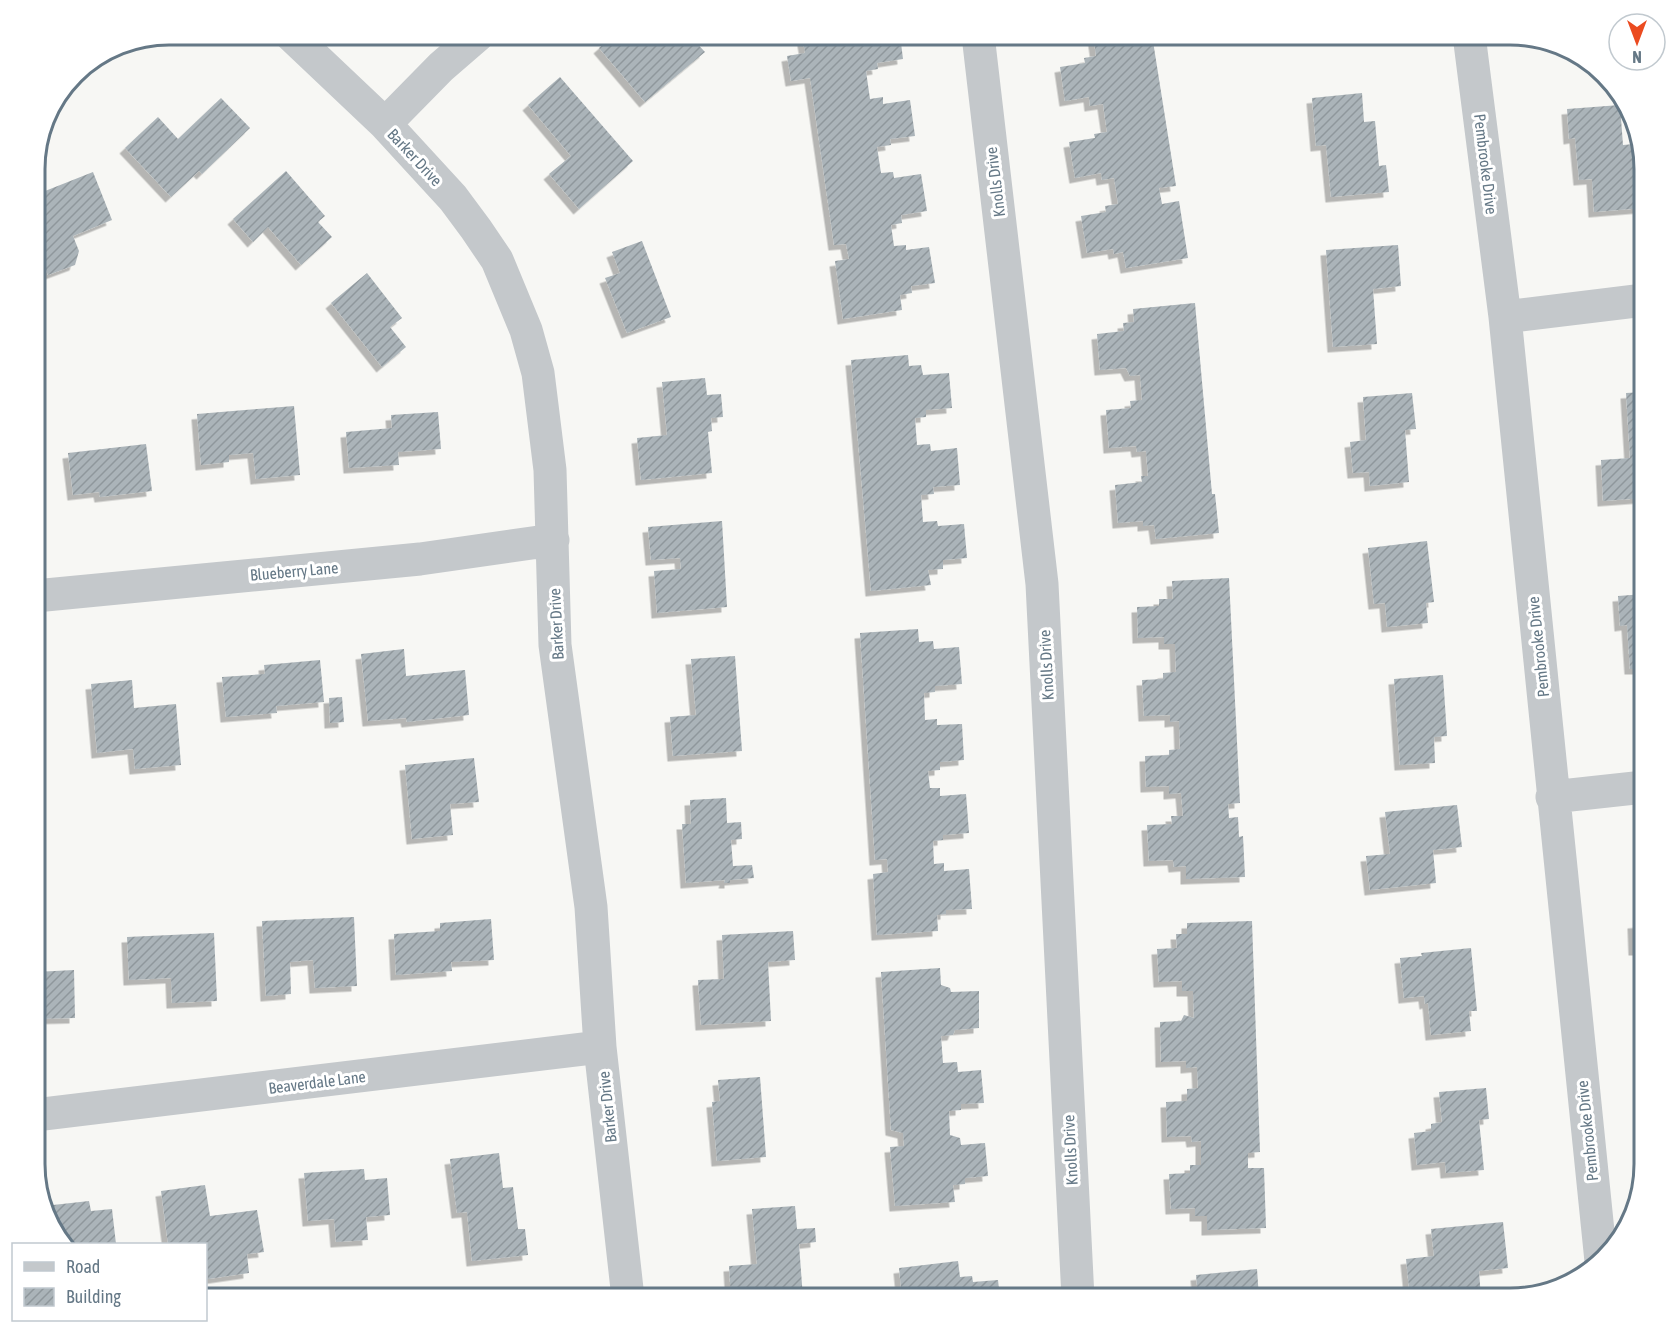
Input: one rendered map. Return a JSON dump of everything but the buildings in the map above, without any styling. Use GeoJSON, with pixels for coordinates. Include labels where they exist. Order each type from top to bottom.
{"type":"FeatureCollection","features":[{"type":"Feature","properties":{"kind":"street","name":"Barker Drive"},"geometry":{"type":"LineString","coordinates":[[302,45],[385,124],[453,198],[476,229],[497,260],[526,330],[538,373],[550,470],[555,645],[591,907],[600,1047],[627,1288]]}},
{"type":"Feature","properties":{"kind":"street"},"geometry":{"type":"LineString","coordinates":[[385,124],[441,66],[465,45]]}},
{"type":"Feature","properties":{"kind":"street","name":"Knolls Drive"},"geometry":{"type":"LineString","coordinates":[[979,45],[1042,584],[1077,1288]]}},
{"type":"Feature","properties":{"kind":"street","name":"Pembrooke Drive"},"geometry":{"type":"LineString","coordinates":[[1470,45],[1505,316],[1599,1250]]}},
{"type":"Feature","properties":{"kind":"street"},"geometry":{"type":"LineString","coordinates":[[1505,316],[1634,301]]}},
{"type":"Feature","properties":{"kind":"street","name":"Blueberry Lane"},"geometry":{"type":"LineString","coordinates":[[45,595],[420,559],[553,540]]}},
{"type":"Feature","properties":{"kind":"street"},"geometry":{"type":"LineString","coordinates":[[1552,797],[1634,788]]}},
{"type":"Feature","properties":{"kind":"street","name":"Beaverdale Lane"},"geometry":{"type":"LineString","coordinates":[[45,1114],[600,1047]]}}]}
